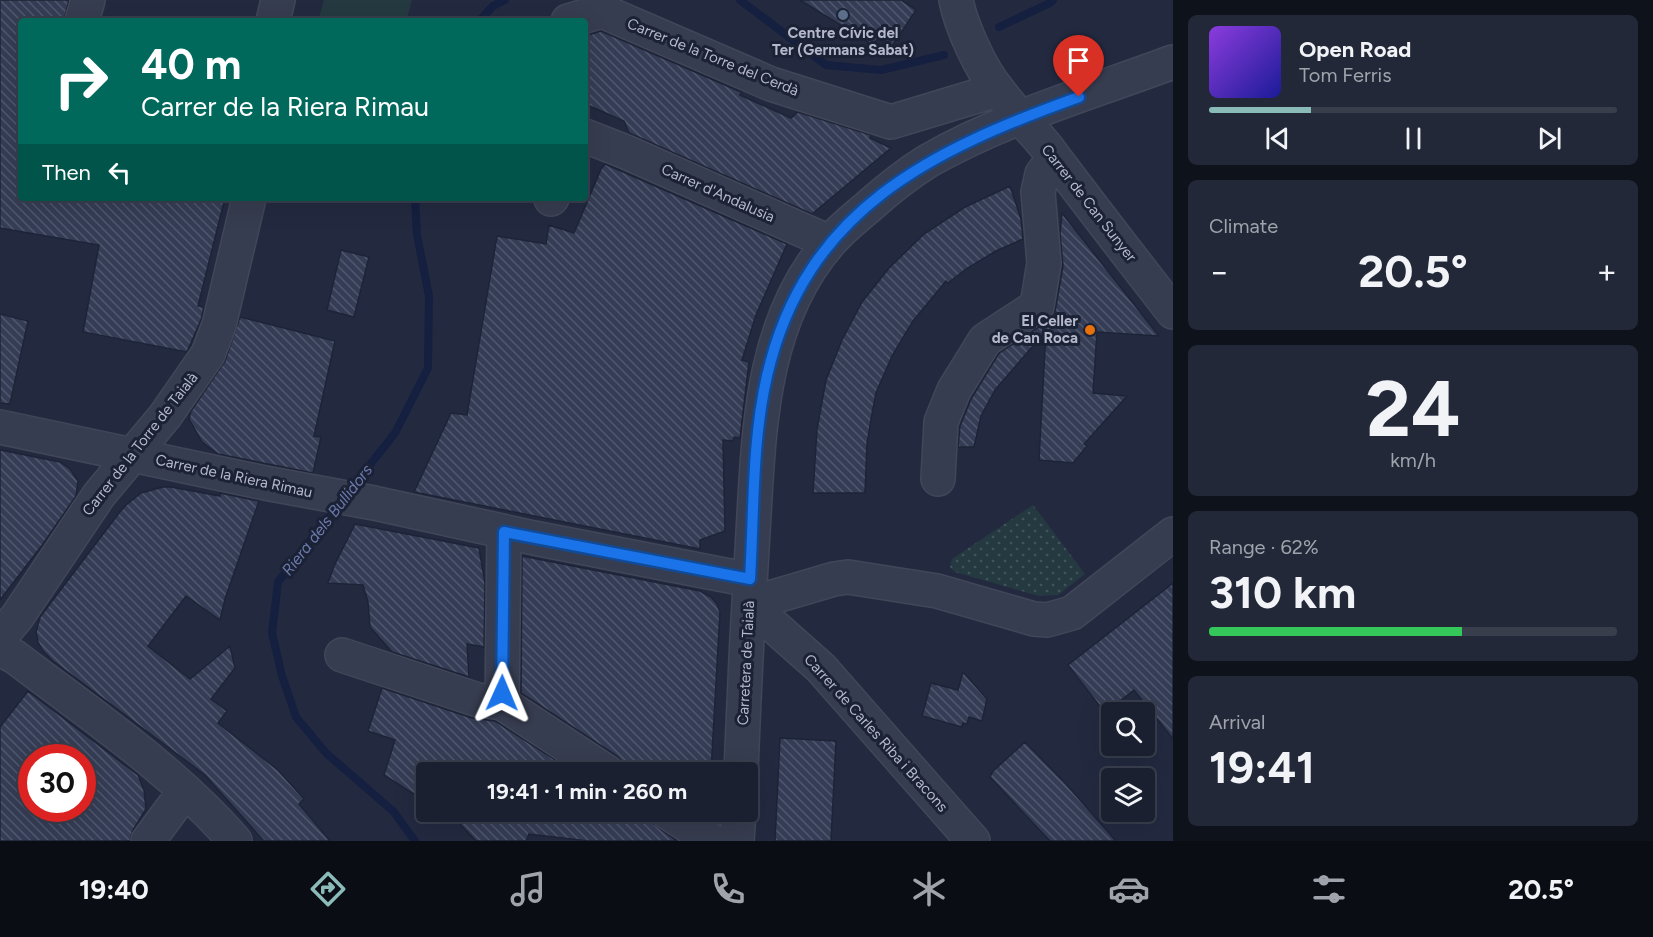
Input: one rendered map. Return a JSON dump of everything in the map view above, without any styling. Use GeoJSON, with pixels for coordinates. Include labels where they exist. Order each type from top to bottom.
{"type":"FeatureCollection","features":[{"type":"Feature","properties":{"kind":"street"},"geometry":{"type":"LineString","coordinates":[[83,18],[88,0]]}},
{"type":"Feature","properties":{"kind":"street"},"geometry":{"type":"LineString","coordinates":[[274,18],[278,0]]}},
{"type":"Feature","properties":{"kind":"street"},"geometry":{"type":"LineString","coordinates":[[291,18],[295,0]]}},
{"type":"Feature","properties":{"kind":"street","name":"Carrer de Can Sunyer"},"geometry":{"type":"LineString","coordinates":[[957,7],[993,83],[1173,312]]}},
{"type":"Feature","properties":{"kind":"street","name":"Carrer de la Torre del Cerdà"},"geometry":{"type":"LineString","coordinates":[[578,18],[602,11],[771,84],[891,122],[993,83]]}},
{"type":"Feature","properties":{"kind":"street","name":"Carretera de Taialà"},"geometry":{"type":"LineString","coordinates":[[741,762],[758,452],[767,377],[788,310],[801,284],[829,242],[852,220],[918,167],[979,136],[1022,118],[1173,62]]}},
{"type":"Feature","properties":{"kind":"street","name":"Carrer d'Andalusia"},"geometry":{"type":"LineString","coordinates":[[595,140],[829,242]]}},
{"type":"Feature","properties":{"kind":"street"},"geometry":{"type":"LineString","coordinates":[[939,480],[941,422],[954,390],[985,340],[1037,306],[1044,263],[1038,192],[1042,174],[1054,158]]}},
{"type":"Feature","properties":{"kind":"street","name":"Carrer de la Torre de Taialà"},"geometry":{"type":"LineString","coordinates":[[0,637],[17,617],[99,495],[165,416],[208,354],[219,325],[248,201]]}},
{"type":"Feature","properties":{"kind":"street","name":"Carrer de la Riera Rimau"},"geometry":{"type":"LineString","coordinates":[[0,427],[374,503],[504,532],[749,592]]}},
{"type":"Feature","properties":{"kind":"street"},"geometry":{"type":"LineString","coordinates":[[502,703],[504,532]]}},
{"type":"Feature","properties":{"kind":"street"},"geometry":{"type":"LineString","coordinates":[[749,592],[848,577],[937,591],[1034,619],[1047,620],[1072,613],[1173,534]]}},
{"type":"Feature","properties":{"kind":"street","name":"Carrer de Carles Riba i Bracons"},"geometry":{"type":"LineString","coordinates":[[749,592],[821,668],[973,841]]}},
{"type":"Feature","properties":{"kind":"street"},"geometry":{"type":"LineString","coordinates":[[0,649],[15,657],[150,760],[218,821],[236,841]]}},
{"type":"Feature","properties":{"kind":"street"},"geometry":{"type":"LineString","coordinates":[[342,655],[478,700],[502,703],[592,762]]}},
{"type":"Feature","properties":{"kind":"street"},"geometry":{"type":"LineString","coordinates":[[148,841],[184,791]]}},
{"type":"Feature","properties":{"kind":"street"},"geometry":{"type":"LineString","coordinates":[[683,822],[712,841]]}},
{"type":"Feature","properties":{"kind":"street"},"geometry":{"type":"LineString","coordinates":[[737,841],[738,822]]}},
{"type":"Feature","properties":{"kind":"shaded area"},"geometry":{"type":"Polygon","coordinates":[[[324,0],[412,0],[407,18],[319,18],[324,0]]]}},
{"type":"Feature","properties":{"kind":"shaded area"},"geometry":{"type":"Polygon","coordinates":[[[1033,505],[1085,574],[1058,595],[1039,596],[955,572],[950,567],[952,559],[1033,505]]]}},
{"type":"Feature","properties":{"kind":"building"},"geometry":{"type":"Polygon","coordinates":[[[0,0],[69,0],[65,18],[18,18],[18,201],[224,201],[198,306],[204,307],[201,320],[187,352],[83,332],[99,245],[0,228],[0,0]]]}},
{"type":"Feature","properties":{"kind":"building"},"geometry":{"type":"Polygon","coordinates":[[[800,0],[901,0],[916,10],[891,48],[878,38],[873,45],[800,0]]]}},
{"type":"Feature","properties":{"kind":"building"},"geometry":{"type":"Polygon","coordinates":[[[601,31],[741,92],[740,95],[791,118],[798,112],[871,135],[870,138],[891,148],[812,214],[629,133],[624,121],[588,105],[588,35],[601,31]]]}},
{"type":"Feature","properties":{"kind":"building"},"geometry":{"type":"Polygon","coordinates":[[[605,164],[787,244],[756,315],[742,360],[749,362],[740,438],[734,437],[733,441],[723,440],[725,531],[700,540],[700,549],[414,492],[451,413],[467,415],[497,236],[546,244],[549,225],[574,233],[605,164]]]}},
{"type":"Feature","properties":{"kind":"building"},"geometry":{"type":"Polygon","coordinates":[[[1010,186],[1021,219],[1023,239],[996,251],[948,283],[946,281],[913,321],[892,356],[876,393],[867,444],[865,493],[813,493],[817,429],[826,380],[842,340],[862,302],[889,268],[924,234],[965,207],[1010,186]]]}},
{"type":"Feature","properties":{"kind":"building","name":"El Celler de Can Roca"},"geometry":{"type":"Polygon","coordinates":[[[1062,213],[1159,336],[1097,332],[1093,393],[1127,396],[1084,444],[1087,446],[1073,463],[1039,460],[1046,331],[995,390],[981,416],[974,447],[958,447],[960,426],[971,399],[999,353],[1047,322],[1055,312],[1063,266],[1060,234],[1062,213]]]}},
{"type":"Feature","properties":{"kind":"building"},"geometry":{"type":"Polygon","coordinates":[[[341,250],[369,257],[354,317],[327,310],[341,250]]]}},
{"type":"Feature","properties":{"kind":"building"},"geometry":{"type":"Polygon","coordinates":[[[0,314],[28,321],[10,404],[0,403],[0,314]]]}},
{"type":"Feature","properties":{"kind":"building"},"geometry":{"type":"Polygon","coordinates":[[[240,317],[335,341],[314,436],[321,437],[313,473],[218,454],[202,442],[189,419],[191,411],[225,361],[240,317]]]}},
{"type":"Feature","properties":{"kind":"building"},"geometry":{"type":"Polygon","coordinates":[[[0,450],[60,462],[70,469],[78,481],[76,496],[0,600],[0,450]]]}},
{"type":"Feature","properties":{"kind":"building"},"geometry":{"type":"Polygon","coordinates":[[[163,487],[220,496],[220,493],[259,501],[220,620],[186,596],[148,646],[190,679],[230,646],[235,668],[211,699],[227,711],[218,723],[278,770],[304,799],[299,804],[330,841],[264,841],[205,775],[53,661],[38,642],[36,632],[40,617],[119,513],[141,493],[163,487]]]}},
{"type":"Feature","properties":{"kind":"building"},"geometry":{"type":"Polygon","coordinates":[[[355,524],[479,548],[485,583],[484,647],[467,644],[469,677],[392,652],[370,627],[368,602],[363,585],[328,583],[355,524]]]}},
{"type":"Feature","properties":{"kind":"building"},"geometry":{"type":"Polygon","coordinates":[[[522,556],[700,591],[711,597],[717,604],[720,612],[712,762],[622,762],[617,756],[521,693],[522,556]]]}},
{"type":"Feature","properties":{"kind":"building"},"geometry":{"type":"Polygon","coordinates":[[[1173,583],[1173,739],[1155,716],[1155,702],[1144,702],[1134,690],[1119,702],[1101,702],[1101,708],[1068,665],[1173,583]]]}},
{"type":"Feature","properties":{"kind":"building"},"geometry":{"type":"Polygon","coordinates":[[[963,672],[987,699],[982,721],[969,717],[967,724],[963,723],[962,727],[922,716],[931,683],[958,690],[963,672]]]}},
{"type":"Feature","properties":{"kind":"building"},"geometry":{"type":"Polygon","coordinates":[[[382,688],[472,718],[495,721],[559,762],[416,762],[416,796],[384,775],[395,740],[368,731],[382,688]]]}},
{"type":"Feature","properties":{"kind":"building"},"geometry":{"type":"Polygon","coordinates":[[[28,691],[138,775],[144,790],[146,809],[133,830],[130,841],[0,841],[0,727],[28,691]]]}},
{"type":"Feature","properties":{"kind":"building"},"geometry":{"type":"Polygon","coordinates":[[[780,738],[836,741],[831,841],[775,841],[780,738]]]}},
{"type":"Feature","properties":{"kind":"building"},"geometry":{"type":"Polygon","coordinates":[[[1025,742],[1116,841],[1050,841],[990,777],[993,771],[1025,742]]]}},
{"type":"Feature","properties":{"kind":"building"},"geometry":{"type":"Polygon","coordinates":[[[461,822],[651,822],[677,841],[588,841],[529,834],[526,841],[476,841],[460,824],[461,822]]]}},
{"type":"Feature","properties":{"kind":"waterway","name":"Riera dels Bullidors"},"geometry":{"type":"LineString","coordinates":[[482,18],[493,6],[505,0]]}},
{"type":"Feature","properties":{"kind":"waterway","name":"Riera dels Bullidors"},"geometry":{"type":"LineString","coordinates":[[740,0],[826,65],[881,70],[944,55]]}},
{"type":"Feature","properties":{"kind":"waterway","name":"Riera dels Bullidors"},"geometry":{"type":"LineString","coordinates":[[999,27],[1053,0]]}},
{"type":"Feature","properties":{"kind":"waterway","name":"Riera dels Bullidors"},"geometry":{"type":"LineString","coordinates":[[350,490],[395,433],[428,368],[429,296],[417,235],[415,201]]}},
{"type":"Feature","properties":{"kind":"waterway","name":"Riera dels Bullidors"},"geometry":{"type":"LineString","coordinates":[[339,504],[278,582],[272,633],[282,676],[296,717],[326,753],[393,811],[415,841]]}},
{"type":"Feature","properties":{"kind":"place","name":"Centre Cívic del Ter (Germans Sabat)"},"geometry":{"type":"Point","coordinates":[843,15]}},
{"type":"Feature","properties":{"kind":"place","name":"El Celler de Can Roca"},"geometry":{"type":"Point","coordinates":[1090,330]}},
{"type":"Feature","properties":{"kind":"route"},"geometry":{"type":"LineString","coordinates":[[502,693],[504,532],[750,579],[761,411],[767,377],[788,310],[815,262],[829,242],[852,220],[909,173],[979,136],[1079,97]]}}]}
